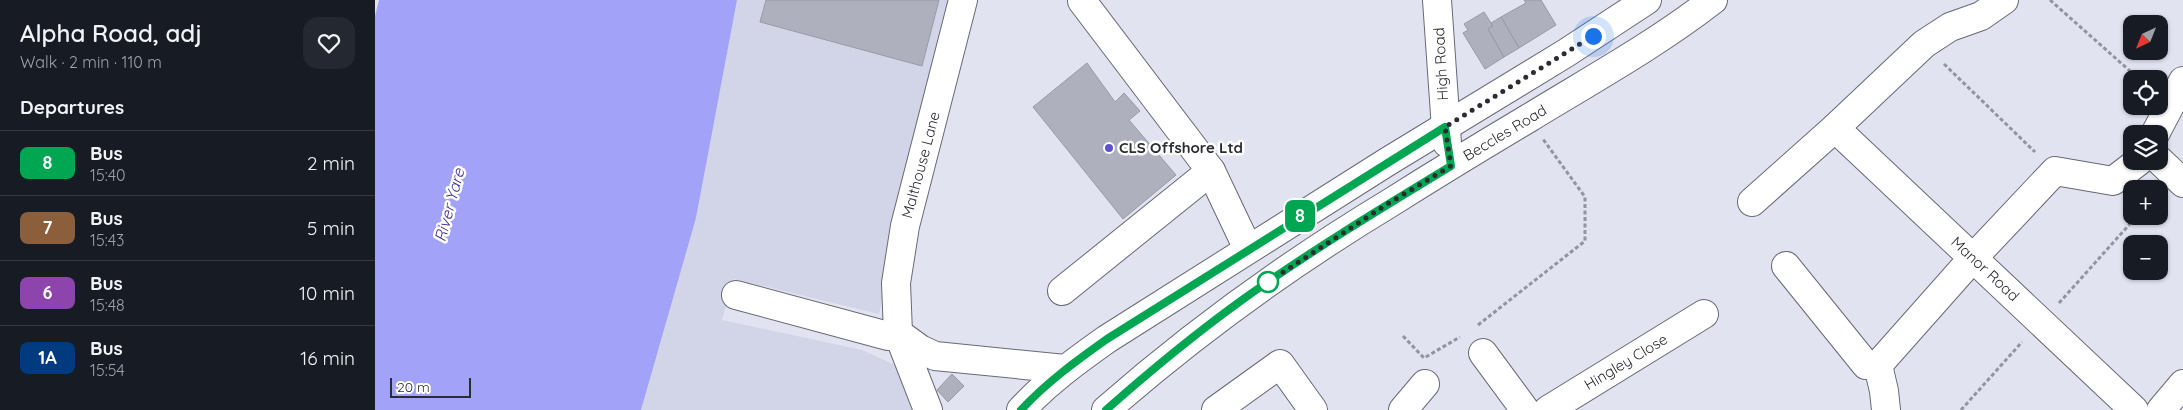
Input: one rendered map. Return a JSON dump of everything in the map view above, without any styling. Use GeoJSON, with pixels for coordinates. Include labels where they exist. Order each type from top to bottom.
{"type":"FeatureCollection","features":[{"type":"Feature","properties":{"kind":"street","name":"Malthouse Lane"},"geometry":{"type":"LineString","coordinates":[[927,410],[898,333],[896,283],[905,226],[963,0]]}},
{"type":"Feature","properties":{"kind":"street","name":"High Road"},"geometry":{"type":"LineString","coordinates":[[1437,0],[1445,127],[1451,166]]}},
{"type":"Feature","properties":{"kind":"street"},"geometry":{"type":"LineString","coordinates":[[1021,410],[1037,392],[1065,369],[1114,334],[1566,53],[1647,0]]}},
{"type":"Feature","properties":{"kind":"street","name":"Beccles Road"},"geometry":{"type":"LineString","coordinates":[[1106,410],[1180,347],[1243,300],[1351,228],[1529,118],[1595,80],[1691,18],[1713,0]]}},
{"type":"Feature","properties":{"kind":"street"},"geometry":{"type":"LineString","coordinates":[[1752,202],[1835,128],[1924,44],[1950,27],[1981,16],[2004,0]]}},
{"type":"Feature","properties":{"kind":"street"},"geometry":{"type":"LineString","coordinates":[[1081,1],[1211,171],[1248,249]]}},
{"type":"Feature","properties":{"kind":"street"},"geometry":{"type":"LineString","coordinates":[[2160,125],[2183,81]]}},
{"type":"Feature","properties":{"kind":"street","name":"Manor Road"},"geometry":{"type":"LineString","coordinates":[[1835,128],[2134,410]]}},
{"type":"Feature","properties":{"kind":"street"},"geometry":{"type":"LineString","coordinates":[[2168,169],[2183,183]]}},
{"type":"Feature","properties":{"kind":"street"},"geometry":{"type":"LineString","coordinates":[[1786,266],[1866,365],[1878,365],[1972,259],[2055,172],[2113,181],[2127,170]]}},
{"type":"Feature","properties":{"kind":"street"},"geometry":{"type":"LineString","coordinates":[[1062,291],[1211,171]]}},
{"type":"Feature","properties":{"kind":"street"},"geometry":{"type":"LineString","coordinates":[[736,295],[888,336],[898,333],[935,356],[1065,369]]}},
{"type":"Feature","properties":{"kind":"street","name":"Hingley Close"},"geometry":{"type":"LineString","coordinates":[[1548,410],[1705,314]]}},
{"type":"Feature","properties":{"kind":"street"},"geometry":{"type":"LineString","coordinates":[[1472,340],[1525,410]]}},
{"type":"Feature","properties":{"kind":"street"},"geometry":{"type":"LineString","coordinates":[[1216,410],[1280,364],[1313,410]]}},
{"type":"Feature","properties":{"kind":"street"},"geometry":{"type":"LineString","coordinates":[[1878,365],[1884,391],[1885,410]]}},
{"type":"Feature","properties":{"kind":"street"},"geometry":{"type":"LineString","coordinates":[[1403,410],[1425,384]]}},
{"type":"Feature","properties":{"kind":"street"},"geometry":{"type":"LineString","coordinates":[[2161,410],[2183,384]]}},
{"type":"Feature","properties":{"kind":"path"},"geometry":{"type":"LineString","coordinates":[[2049,0],[2129,70]]}},
{"type":"Feature","properties":{"kind":"path"},"geometry":{"type":"LineString","coordinates":[[1924,44],[2055,172]]}},
{"type":"Feature","properties":{"kind":"path"},"geometry":{"type":"LineString","coordinates":[[1403,336],[1424,358],[1472,340],[1585,241],[1585,196],[1529,118]]}},
{"type":"Feature","properties":{"kind":"path"},"geometry":{"type":"LineString","coordinates":[[1961,410],[2129,225]]}},
{"type":"Feature","properties":{"kind":"shaded area"},"geometry":{"type":"Polygon","coordinates":[[[737,0],[951,0],[879,314],[734,279],[722,320],[862,350],[895,365],[912,410],[641,410],[696,218],[737,0]]]}},
{"type":"Feature","properties":{"kind":"water","name":"River Yare"},"geometry":{"type":"Polygon","coordinates":[[[379,0],[737,0],[696,218],[641,410],[375,410],[375,16],[379,0]]]}},
{"type":"Feature","properties":{"kind":"building"},"geometry":{"type":"Polygon","coordinates":[[[766,0],[939,0],[922,66],[760,22],[766,0]]]}},
{"type":"Feature","properties":{"kind":"building"},"geometry":{"type":"Polygon","coordinates":[[[1524,0],[1541,0],[1556,25],[1519,48],[1501,17],[1526,3],[1524,0]]]}},
{"type":"Feature","properties":{"kind":"building"},"geometry":{"type":"Polygon","coordinates":[[[1484,12],[1493,26],[1488,29],[1504,57],[1485,69],[1463,33],[1468,30],[1464,24],[1484,12]]]}},
{"type":"Feature","properties":{"kind":"building"},"geometry":{"type":"Polygon","coordinates":[[[1501,17],[1519,48],[1504,57],[1488,29],[1493,26],[1491,23],[1501,17]]]}},
{"type":"Feature","properties":{"kind":"building","name":"CLS Offshore Ltd"},"geometry":{"type":"Polygon","coordinates":[[[1087,63],[1115,102],[1124,93],[1140,111],[1129,120],[1176,175],[1123,219],[1033,107],[1087,63]]]}},
{"type":"Feature","properties":{"kind":"building"},"geometry":{"type":"Polygon","coordinates":[[[952,374],[964,386],[948,402],[937,390],[952,374]]]}},
{"type":"Feature","properties":{"kind":"bus line","name":"8"},"geometry":{"type":"LineString","coordinates":[[1021,410],[1037,392],[1107,339],[1231,259],[1445,127],[1451,166],[1389,203],[1243,300],[1180,347],[1106,410]]}},
{"type":"Feature","properties":{"kind":"place","name":"CLS Offshore Ltd"},"geometry":{"type":"Point","coordinates":[1109,148]}},
{"type":"Feature","properties":{"kind":"route"},"geometry":{"type":"LineString","coordinates":[[1268,282],[1389,203],[1451,166],[1445,127],[1593,36]]}}]}
